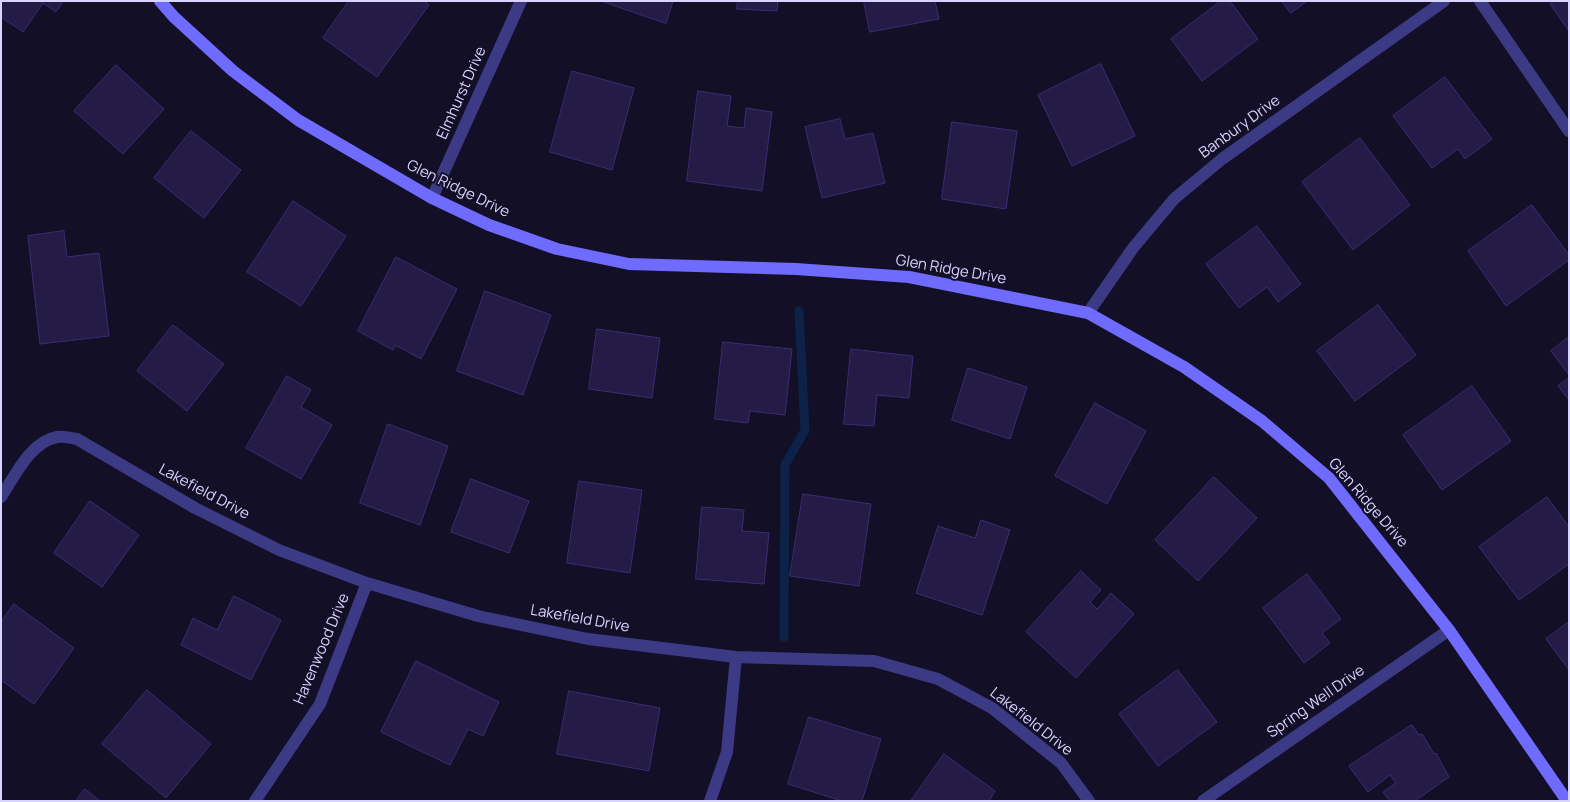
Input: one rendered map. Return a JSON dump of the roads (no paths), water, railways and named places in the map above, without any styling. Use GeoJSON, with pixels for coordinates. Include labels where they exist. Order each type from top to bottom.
{"type":"FeatureCollection","features":[{"type":"Feature","properties":{"kind":"street","name":"Glen Ridge Drive"},"geometry":{"type":"LineString","coordinates":[[160,1],[174,17],[233,71],[298,120],[432,198],[489,225],[557,249],[629,264],[796,269],[909,277],[1088,313],[1184,367],[1262,421],[1329,478],[1449,630],[1567,801]]}},
{"type":"Feature","properties":{"kind":"street","name":"Elmhurst Drive"},"geometry":{"type":"LineString","coordinates":[[432,198],[521,1]]}},
{"type":"Feature","properties":{"kind":"street","name":"Banbury Drive"},"geometry":{"type":"LineString","coordinates":[[1088,313],[1134,248],[1174,199],[1222,159],[1444,1]]}},
{"type":"Feature","properties":{"kind":"street"},"geometry":{"type":"LineString","coordinates":[[1480,1],[1569,130]]}},
{"type":"Feature","properties":{"kind":"street","name":"Lakefield Drive"},"geometry":{"type":"LineString","coordinates":[[1,497],[28,456],[42,443],[58,436],[77,439],[195,508],[279,550],[367,583],[478,616],[588,639],[736,657],[874,660],[938,679],[992,708],[1061,763],[1088,801]]}},
{"type":"Feature","properties":{"kind":"street","name":"Havenwood Drive"},"geometry":{"type":"LineString","coordinates":[[255,801],[320,704],[367,583]]}},
{"type":"Feature","properties":{"kind":"street","name":"Spring Well Drive"},"geometry":{"type":"LineString","coordinates":[[1202,801],[1449,630]]}},
{"type":"Feature","properties":{"kind":"street"},"geometry":{"type":"LineString","coordinates":[[710,801],[727,752],[736,657]]}},
{"type":"Feature","properties":{"kind":"waterway"},"geometry":{"type":"LineString","coordinates":[[784,637],[785,465],[805,430],[799,311]]}}]}
